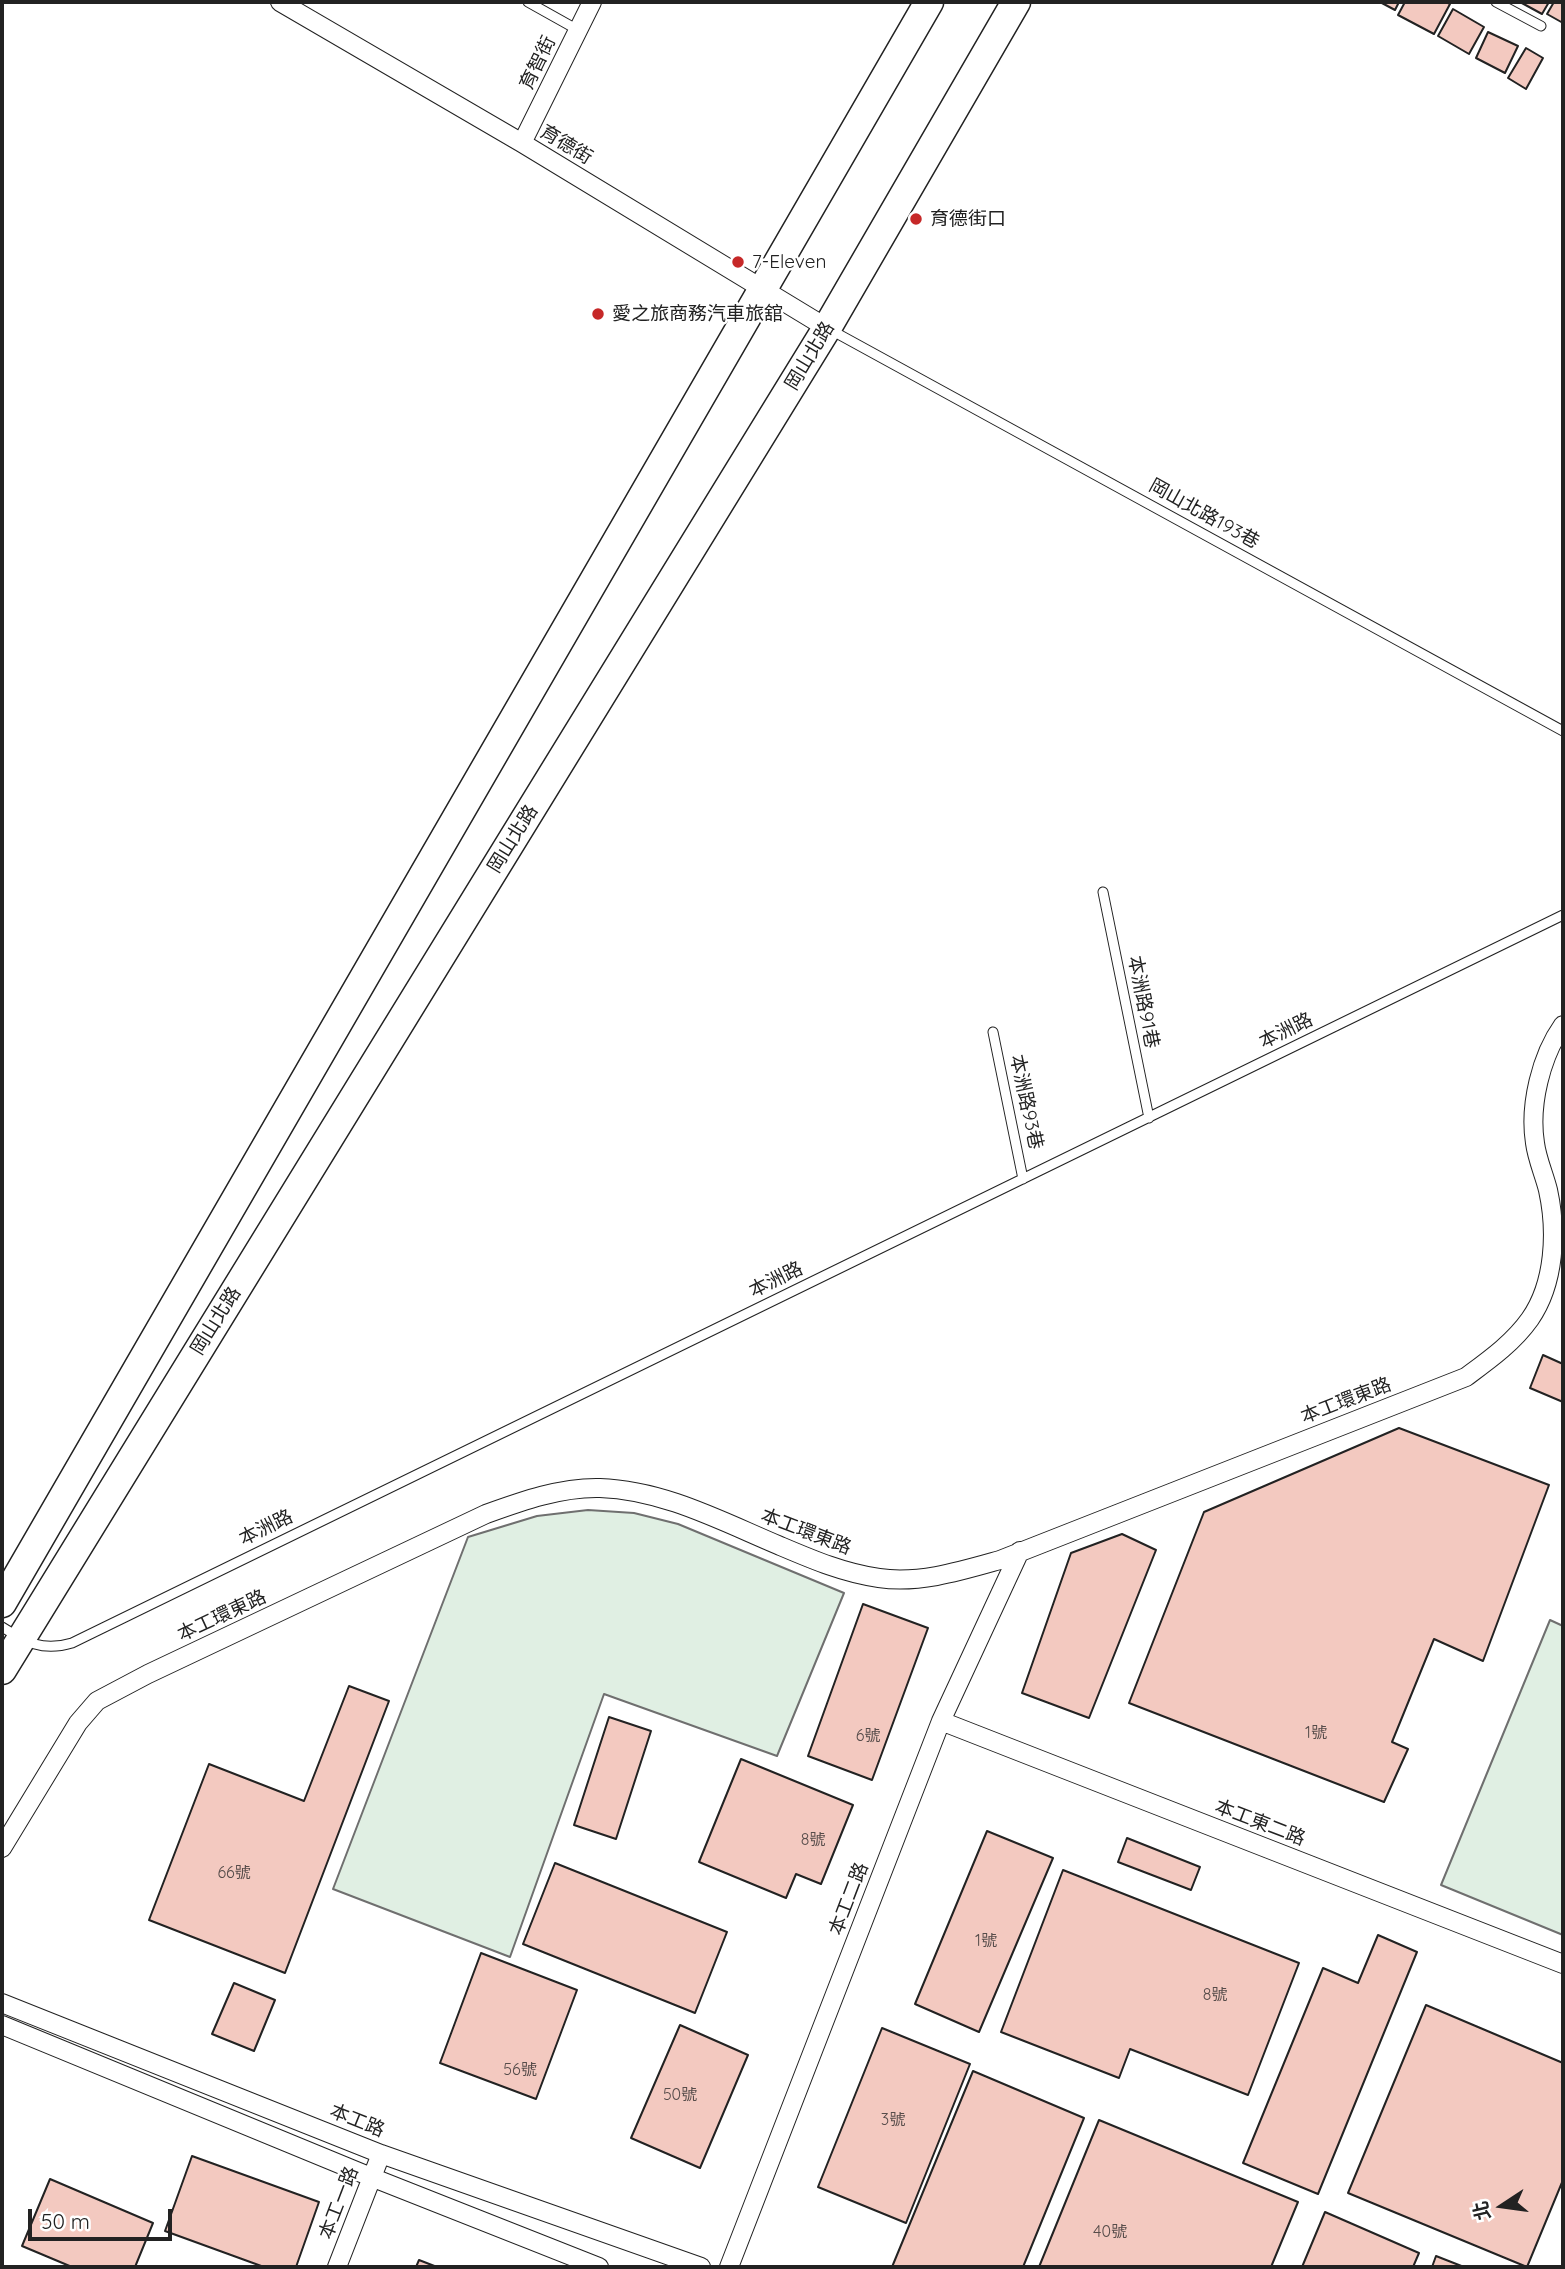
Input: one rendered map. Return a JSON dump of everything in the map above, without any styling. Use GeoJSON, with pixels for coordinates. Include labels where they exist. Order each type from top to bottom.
{"type":"FeatureCollection","features":[{"type":"Feature","properties":{"kind":"main road"},"geometry":{"type":"LineString","coordinates":[[2,1603],[929,2]]}},
{"type":"Feature","properties":{"kind":"main road","name":"岡山北路"},"geometry":{"type":"LineString","coordinates":[[2,1670],[11,1633],[827,328],[1016,2]]}},
{"type":"Feature","properties":{"kind":"street","name":"育德街"},"geometry":{"type":"LineString","coordinates":[[280,2],[522,143],[827,328]]}},
{"type":"Feature","properties":{"kind":"street","name":"育智街"},"geometry":{"type":"LineString","coordinates":[[522,143],[592,2]]}},
{"type":"Feature","properties":{"kind":"street","name":"本工環東路"},"geometry":{"type":"LineString","coordinates":[[2,1848],[78,1723],[97,1701],[148,1674],[474,1520],[525,1500],[563,1491],[599,1488],[629,1492],[682,1504],[840,1570],[881,1578],[920,1578],[981,1566],[1466,1377],[1497,1353],[1530,1319],[1549,1277],[1553,1241],[1548,1192],[1534,1142],[1535,1089],[1555,1037],[1563,1025]]}},
{"type":"Feature","properties":{"kind":"street","name":"本工二路"},"geometry":{"type":"LineString","coordinates":[[729,2267],[941,1721],[1020,1551]]}},
{"type":"Feature","properties":{"kind":"street","name":"本工東二路"},"geometry":{"type":"LineString","coordinates":[[941,1721],[1563,1964]]}},
{"type":"Feature","properties":{"kind":"street","name":"本工路"},"geometry":{"type":"LineString","coordinates":[[2,2003],[381,2154],[701,2267]]}},
{"type":"Feature","properties":{"kind":"street"},"geometry":{"type":"LineString","coordinates":[[2,2025],[372,2178],[598,2267]]}},
{"type":"Feature","properties":{"kind":"street","name":"本工一路"},"geometry":{"type":"LineString","coordinates":[[337,2267],[381,2154]]}},
{"type":"Feature","properties":{"kind":"lane"},"geometry":{"type":"LineString","coordinates":[[528,2],[578,30]]}},
{"type":"Feature","properties":{"kind":"lane"},"geometry":{"type":"LineString","coordinates":[[1496,2],[1541,26]]}},
{"type":"Feature","properties":{"kind":"lane","name":"岡山北路193巷"},"geometry":{"type":"LineString","coordinates":[[827,328],[1563,731]]}},
{"type":"Feature","properties":{"kind":"lane","name":"本洲路91巷"},"geometry":{"type":"LineString","coordinates":[[1103,892],[1149,1118]]}},
{"type":"Feature","properties":{"kind":"lane","name":"本洲路"},"geometry":{"type":"LineString","coordinates":[[11,1633],[43,1647],[72,1643],[1563,915]]}},
{"type":"Feature","properties":{"kind":"lane","name":"本洲路93巷"},"geometry":{"type":"LineString","coordinates":[[993,1032],[1023,1179]]}},
{"type":"Feature","properties":{"kind":"green space"},"geometry":{"type":"Polygon","coordinates":[[[588,1510],[634,1513],[678,1524],[844,1593],[777,1756],[604,1694],[510,1957],[333,1889],[468,1537],[537,1516],[588,1510]]]}},
{"type":"Feature","properties":{"kind":"green space"},"geometry":{"type":"Polygon","coordinates":[[[1550,1620],[1563,1626],[1563,1935],[1441,1885],[1550,1620]]]}},
{"type":"Feature","properties":{"kind":"building"},"geometry":{"type":"Polygon","coordinates":[[[1380,2],[1399,2],[1395,10],[1380,2]]]}},
{"type":"Feature","properties":{"kind":"building"},"geometry":{"type":"Polygon","coordinates":[[[1405,2],[1450,4],[1434,34],[1398,15],[1405,2]]]}},
{"type":"Feature","properties":{"kind":"building"},"geometry":{"type":"Polygon","coordinates":[[[1520,2],[1549,2],[1542,14],[1520,2]]]}},
{"type":"Feature","properties":{"kind":"building"},"geometry":{"type":"Polygon","coordinates":[[[1554,2],[1563,2],[1563,23],[1547,14],[1554,2]]]}},
{"type":"Feature","properties":{"kind":"building"},"geometry":{"type":"Polygon","coordinates":[[[1453,9],[1484,27],[1469,54],[1438,36],[1453,9]]]}},
{"type":"Feature","properties":{"kind":"building"},"geometry":{"type":"Polygon","coordinates":[[[1488,32],[1518,46],[1505,73],[1476,58],[1488,32]]]}},
{"type":"Feature","properties":{"kind":"building"},"geometry":{"type":"Polygon","coordinates":[[[1526,48],[1543,58],[1526,89],[1508,78],[1526,48]]]}},
{"type":"Feature","properties":{"kind":"building"},"geometry":{"type":"Polygon","coordinates":[[[1543,1355],[1563,1364],[1563,1402],[1530,1388],[1543,1355]]]}},
{"type":"Feature","properties":{"kind":"building"},"geometry":{"type":"Polygon","coordinates":[[[1399,1428],[1549,1485],[1483,1661],[1434,1639],[1392,1742],[1408,1749],[1384,1802],[1129,1703],[1204,1512],[1399,1428]]]}},
{"type":"Feature","properties":{"kind":"building"},"geometry":{"type":"Polygon","coordinates":[[[1122,1534],[1156,1550],[1089,1718],[1022,1693],[1071,1553],[1122,1534]]]}},
{"type":"Feature","properties":{"kind":"building"},"geometry":{"type":"Polygon","coordinates":[[[863,1604],[928,1628],[872,1780],[808,1756],[863,1604]]]}},
{"type":"Feature","properties":{"kind":"building"},"geometry":{"type":"Polygon","coordinates":[[[349,1686],[389,1701],[285,1973],[149,1920],[209,1764],[304,1801],[349,1686]]]}},
{"type":"Feature","properties":{"kind":"building"},"geometry":{"type":"Polygon","coordinates":[[[609,1717],[651,1731],[616,1839],[574,1825],[609,1717]]]}},
{"type":"Feature","properties":{"kind":"building"},"geometry":{"type":"Polygon","coordinates":[[[741,1759],[853,1805],[821,1884],[796,1874],[786,1898],[699,1862],[741,1759]]]}},
{"type":"Feature","properties":{"kind":"building"},"geometry":{"type":"Polygon","coordinates":[[[987,1831],[1053,1858],[979,2032],[915,2004],[987,1831]]]}},
{"type":"Feature","properties":{"kind":"building"},"geometry":{"type":"Polygon","coordinates":[[[1127,1838],[1200,1867],[1191,1890],[1118,1862],[1127,1838]]]}},
{"type":"Feature","properties":{"kind":"building"},"geometry":{"type":"Polygon","coordinates":[[[555,1863],[727,1932],[695,2013],[523,1944],[555,1863]]]}},
{"type":"Feature","properties":{"kind":"building"},"geometry":{"type":"Polygon","coordinates":[[[1063,1870],[1299,1963],[1248,2095],[1130,2049],[1119,2078],[1001,2032],[1063,1870]]]}},
{"type":"Feature","properties":{"kind":"building"},"geometry":{"type":"Polygon","coordinates":[[[1378,1935],[1417,1952],[1318,2194],[1243,2163],[1323,1968],[1358,1983],[1378,1935]]]}},
{"type":"Feature","properties":{"kind":"building"},"geometry":{"type":"Polygon","coordinates":[[[481,1953],[577,1990],[536,2099],[440,2063],[481,1953]]]}},
{"type":"Feature","properties":{"kind":"building"},"geometry":{"type":"Polygon","coordinates":[[[234,1983],[275,2000],[254,2051],[212,2034],[234,1983]]]}},
{"type":"Feature","properties":{"kind":"building"},"geometry":{"type":"Polygon","coordinates":[[[1426,2005],[1563,2063],[1563,2180],[1527,2267],[1348,2193],[1426,2005]]]}},
{"type":"Feature","properties":{"kind":"building"},"geometry":{"type":"Polygon","coordinates":[[[680,2025],[748,2055],[700,2168],[631,2138],[680,2025]]]}},
{"type":"Feature","properties":{"kind":"building"},"geometry":{"type":"Polygon","coordinates":[[[882,2028],[970,2064],[906,2223],[818,2187],[882,2028]]]}},
{"type":"Feature","properties":{"kind":"building"},"geometry":{"type":"Polygon","coordinates":[[[973,2071],[1084,2118],[1023,2267],[892,2267],[973,2071]]]}},
{"type":"Feature","properties":{"kind":"building"},"geometry":{"type":"Polygon","coordinates":[[[1099,2120],[1298,2202],[1271,2267],[1039,2267],[1099,2120]]]}},
{"type":"Feature","properties":{"kind":"building"},"geometry":{"type":"Polygon","coordinates":[[[192,2156],[319,2202],[296,2267],[264,2267],[165,2231],[192,2156]]]}},
{"type":"Feature","properties":{"kind":"building"},"geometry":{"type":"Polygon","coordinates":[[[50,2179],[153,2223],[135,2267],[72,2267],[22,2246],[50,2179]]]}},
{"type":"Feature","properties":{"kind":"building"},"geometry":{"type":"Polygon","coordinates":[[[1325,2212],[1419,2253],[1413,2267],[1302,2267],[1325,2212]]]}},
{"type":"Feature","properties":{"kind":"building"},"geometry":{"type":"Polygon","coordinates":[[[1436,2256],[1464,2267],[1432,2267],[1436,2256]]]}},
{"type":"Feature","properties":{"kind":"building"},"geometry":{"type":"Polygon","coordinates":[[[419,2260],[437,2267],[416,2267],[419,2260]]]}},
{"type":"Feature","properties":{"kind":"place","name":"育德街口"},"geometry":{"type":"Point","coordinates":[916,219]}},
{"type":"Feature","properties":{"kind":"place","name":"7-Eleven"},"geometry":{"type":"Point","coordinates":[738,262]}},
{"type":"Feature","properties":{"kind":"place","name":"愛之旅商務汽車旅舘"},"geometry":{"type":"Point","coordinates":[598,314]}}]}
